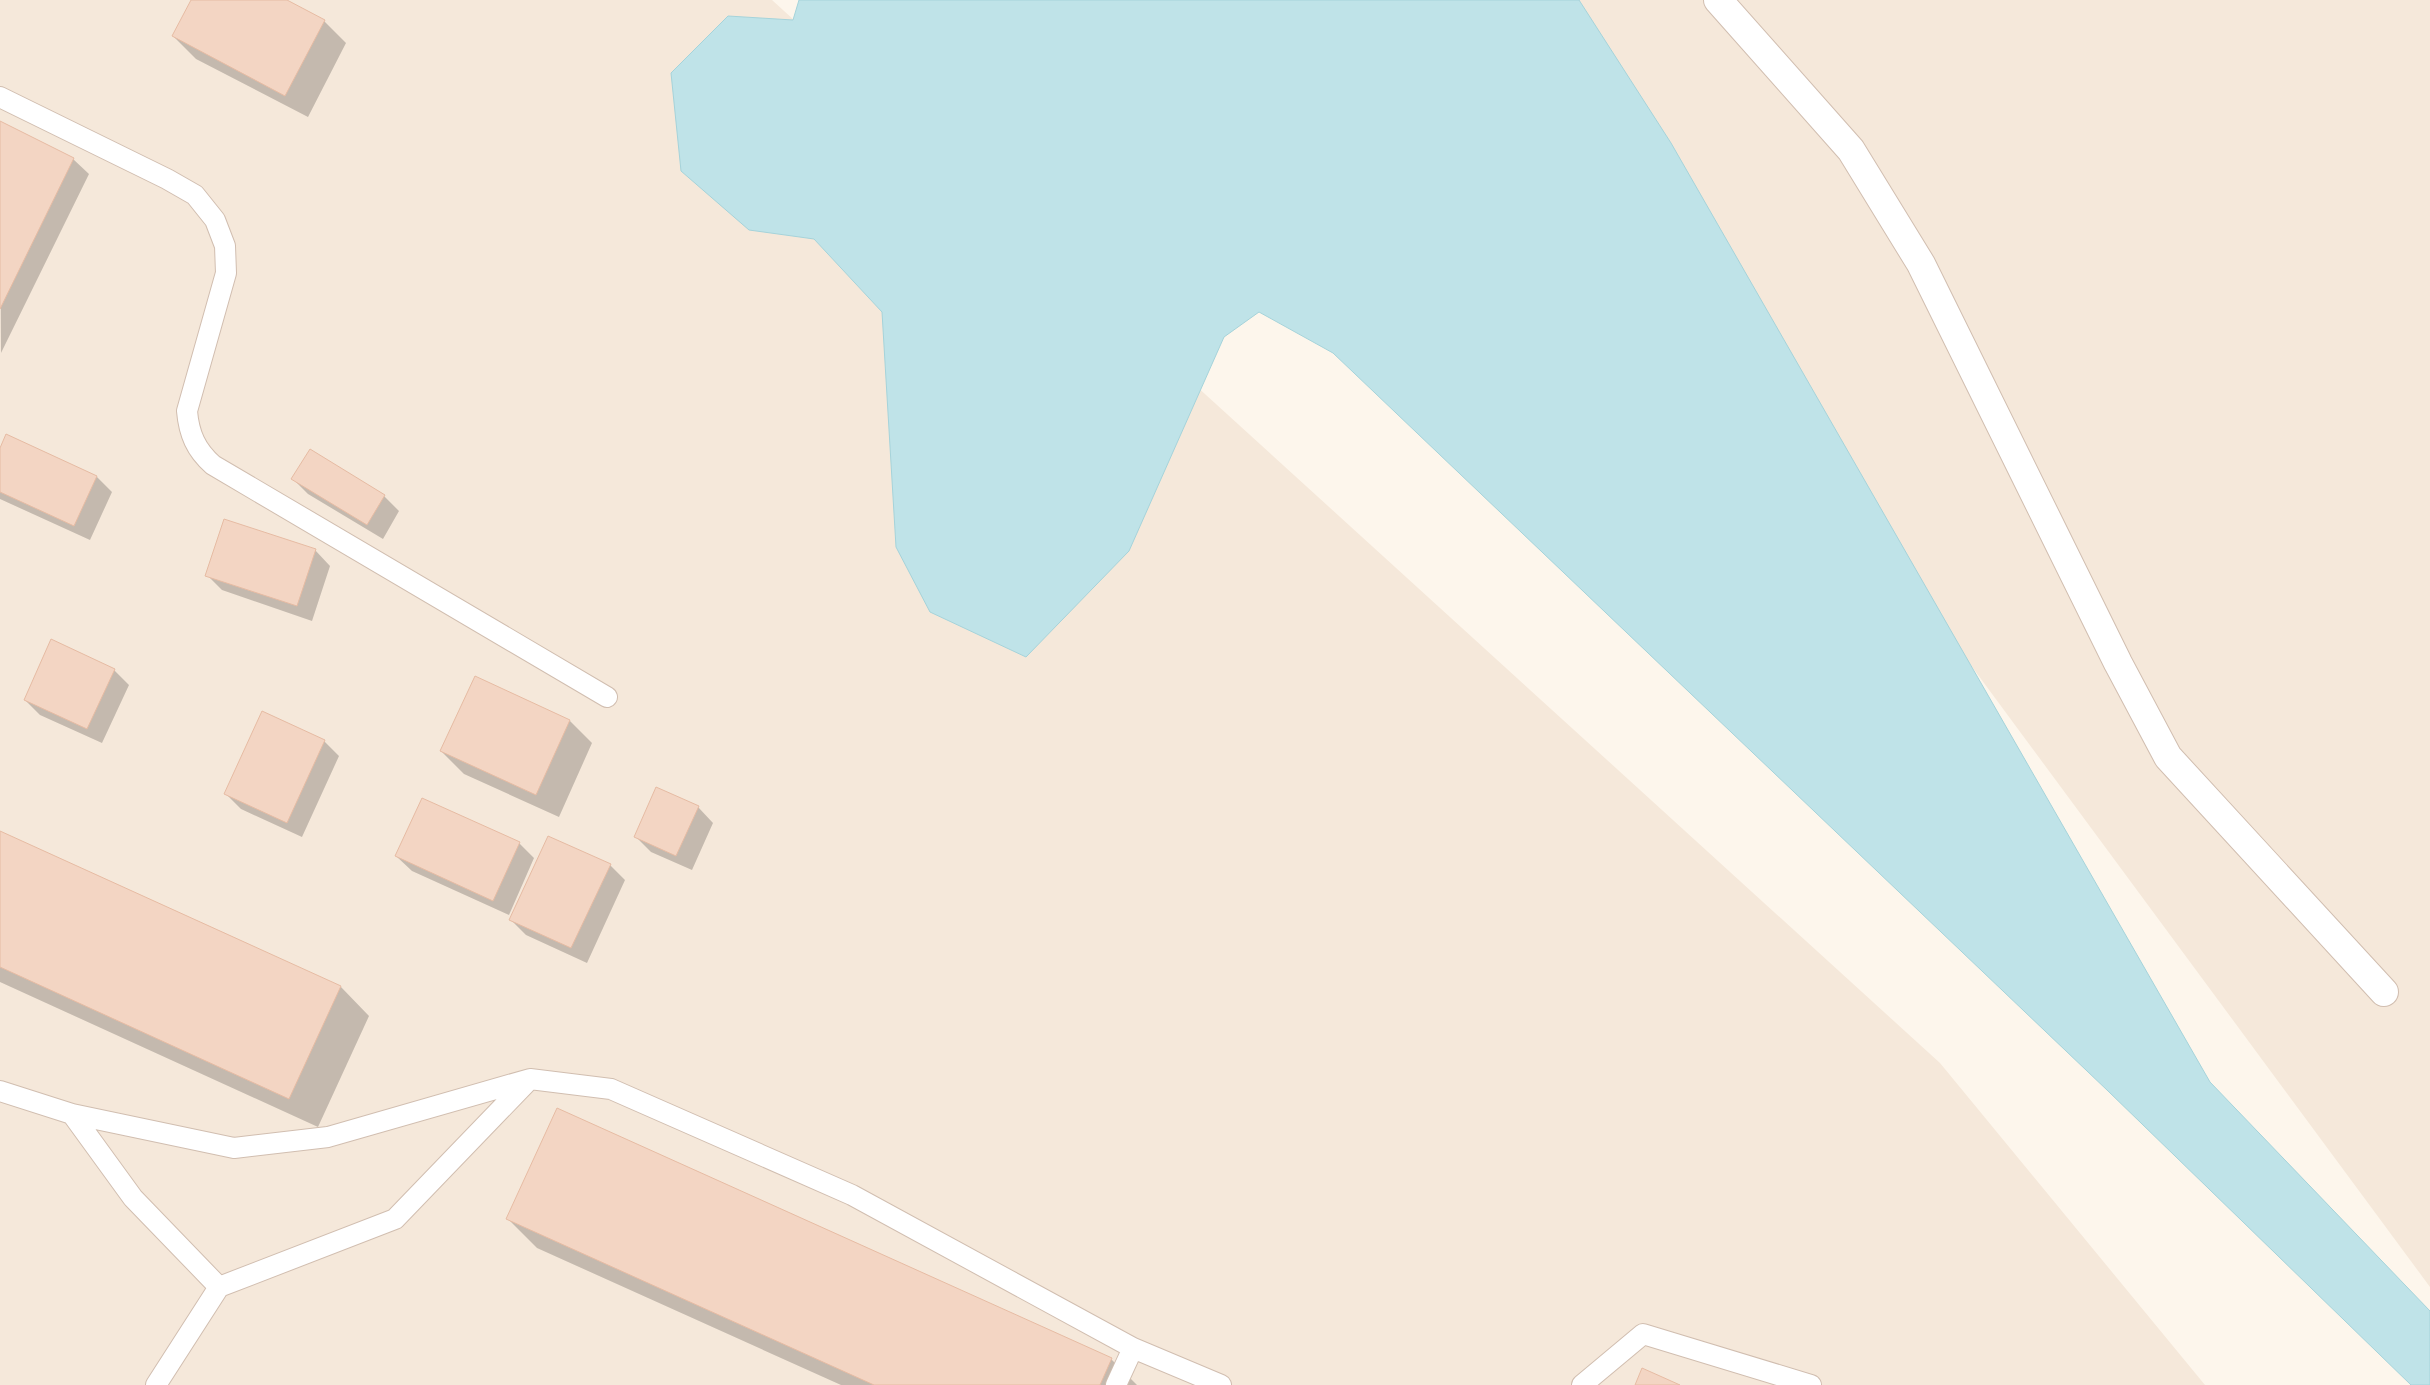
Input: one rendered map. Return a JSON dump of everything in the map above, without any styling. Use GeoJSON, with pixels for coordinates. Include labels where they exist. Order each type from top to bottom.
{"type":"FeatureCollection","features":[{"type":"Feature","properties":{"kind":"street"},"geometry":{"type":"LineString","coordinates":[[1718,0],[1851,150],[1921,264],[2118,663],[2168,757],[2384,992]]}},
{"type":"Feature","properties":{"kind":"lane"},"geometry":{"type":"LineString","coordinates":[[0,97],[166,179],[195,196],[215,220],[225,246],[226,273],[187,411],[188,427],[202,455],[213,465],[607,697]]}},
{"type":"Feature","properties":{"kind":"lane"},"geometry":{"type":"LineString","coordinates":[[156,1385],[219,1286],[395,1219],[530,1079]]}},
{"type":"Feature","properties":{"kind":"lane"},"geometry":{"type":"LineString","coordinates":[[0,1091],[72,1114],[234,1148],[328,1137],[530,1079],[611,1089],[852,1195],[1132,1348],[1221,1385]]}},
{"type":"Feature","properties":{"kind":"lane"},"geometry":{"type":"LineString","coordinates":[[72,1114],[133,1198],[219,1286]]}},
{"type":"Feature","properties":{"kind":"lane"},"geometry":{"type":"LineString","coordinates":[[1582,1385],[1643,1334],[1811,1385]]}},
{"type":"Feature","properties":{"kind":"lane"},"geometry":{"type":"LineString","coordinates":[[1116,1385],[1132,1348]]}},
{"type":"Feature","properties":{"kind":"shaded area"},"geometry":{"type":"Polygon","coordinates":[[[0,0],[772,0],[1940,1063],[2205,1385],[0,1385],[0,0]]]}},
{"type":"Feature","properties":{"kind":"shaded area"},"geometry":{"type":"Polygon","coordinates":[[[1380,0],[2430,0],[2430,1287],[1699,297],[1380,0]]]}},
{"type":"Feature","properties":{"kind":"water"},"geometry":{"type":"Polygon","coordinates":[[[799,0],[1579,0],[1671,143],[2210,1082],[2430,1311],[2430,1385],[2411,1385],[2108,1091],[1333,353],[1259,312],[1224,337],[1129,551],[1026,657],[930,612],[896,547],[882,312],[814,239],[749,230],[681,171],[671,73],[728,16],[793,20],[799,0]]]}},
{"type":"Feature","properties":{"kind":"building"},"geometry":{"type":"Polygon","coordinates":[[[191,0],[287,0],[325,20],[285,96],[172,36],[191,0]]]}},
{"type":"Feature","properties":{"kind":"building"},"geometry":{"type":"Polygon","coordinates":[[[0,121],[74,158],[0,309],[0,121]]]}},
{"type":"Feature","properties":{"kind":"building"},"geometry":{"type":"Polygon","coordinates":[[[6,434],[97,476],[74,526],[0,492],[0,448],[6,434]]]}},
{"type":"Feature","properties":{"kind":"building"},"geometry":{"type":"Polygon","coordinates":[[[310,449],[385,495],[367,525],[291,479],[310,449]]]}},
{"type":"Feature","properties":{"kind":"building"},"geometry":{"type":"Polygon","coordinates":[[[224,519],[316,549],[297,606],[205,576],[224,519]]]}},
{"type":"Feature","properties":{"kind":"building"},"geometry":{"type":"Polygon","coordinates":[[[51,639],[115,669],[87,729],[24,700],[51,639]]]}},
{"type":"Feature","properties":{"kind":"building"},"geometry":{"type":"Polygon","coordinates":[[[475,676],[570,720],[536,795],[440,751],[475,676]]]}},
{"type":"Feature","properties":{"kind":"building"},"geometry":{"type":"Polygon","coordinates":[[[262,711],[325,740],[287,823],[224,794],[262,711]]]}},
{"type":"Feature","properties":{"kind":"building"},"geometry":{"type":"Polygon","coordinates":[[[656,787],[699,806],[676,856],[634,837],[656,787]]]}},
{"type":"Feature","properties":{"kind":"building"},"geometry":{"type":"Polygon","coordinates":[[[422,798],[520,842],[493,901],[395,856],[422,798]]]}},
{"type":"Feature","properties":{"kind":"building"},"geometry":{"type":"Polygon","coordinates":[[[0,831],[341,986],[289,1099],[0,967],[0,831]]]}},
{"type":"Feature","properties":{"kind":"building"},"geometry":{"type":"Polygon","coordinates":[[[548,836],[611,864],[571,948],[509,920],[548,836]]]}},
{"type":"Feature","properties":{"kind":"building"},"geometry":{"type":"Polygon","coordinates":[[[557,1108],[1112,1358],[1100,1385],[874,1385],[506,1219],[557,1108]]]}},
{"type":"Feature","properties":{"kind":"building"},"geometry":{"type":"Polygon","coordinates":[[[1642,1368],[1680,1385],[1635,1385],[1642,1368]]]}}]}
